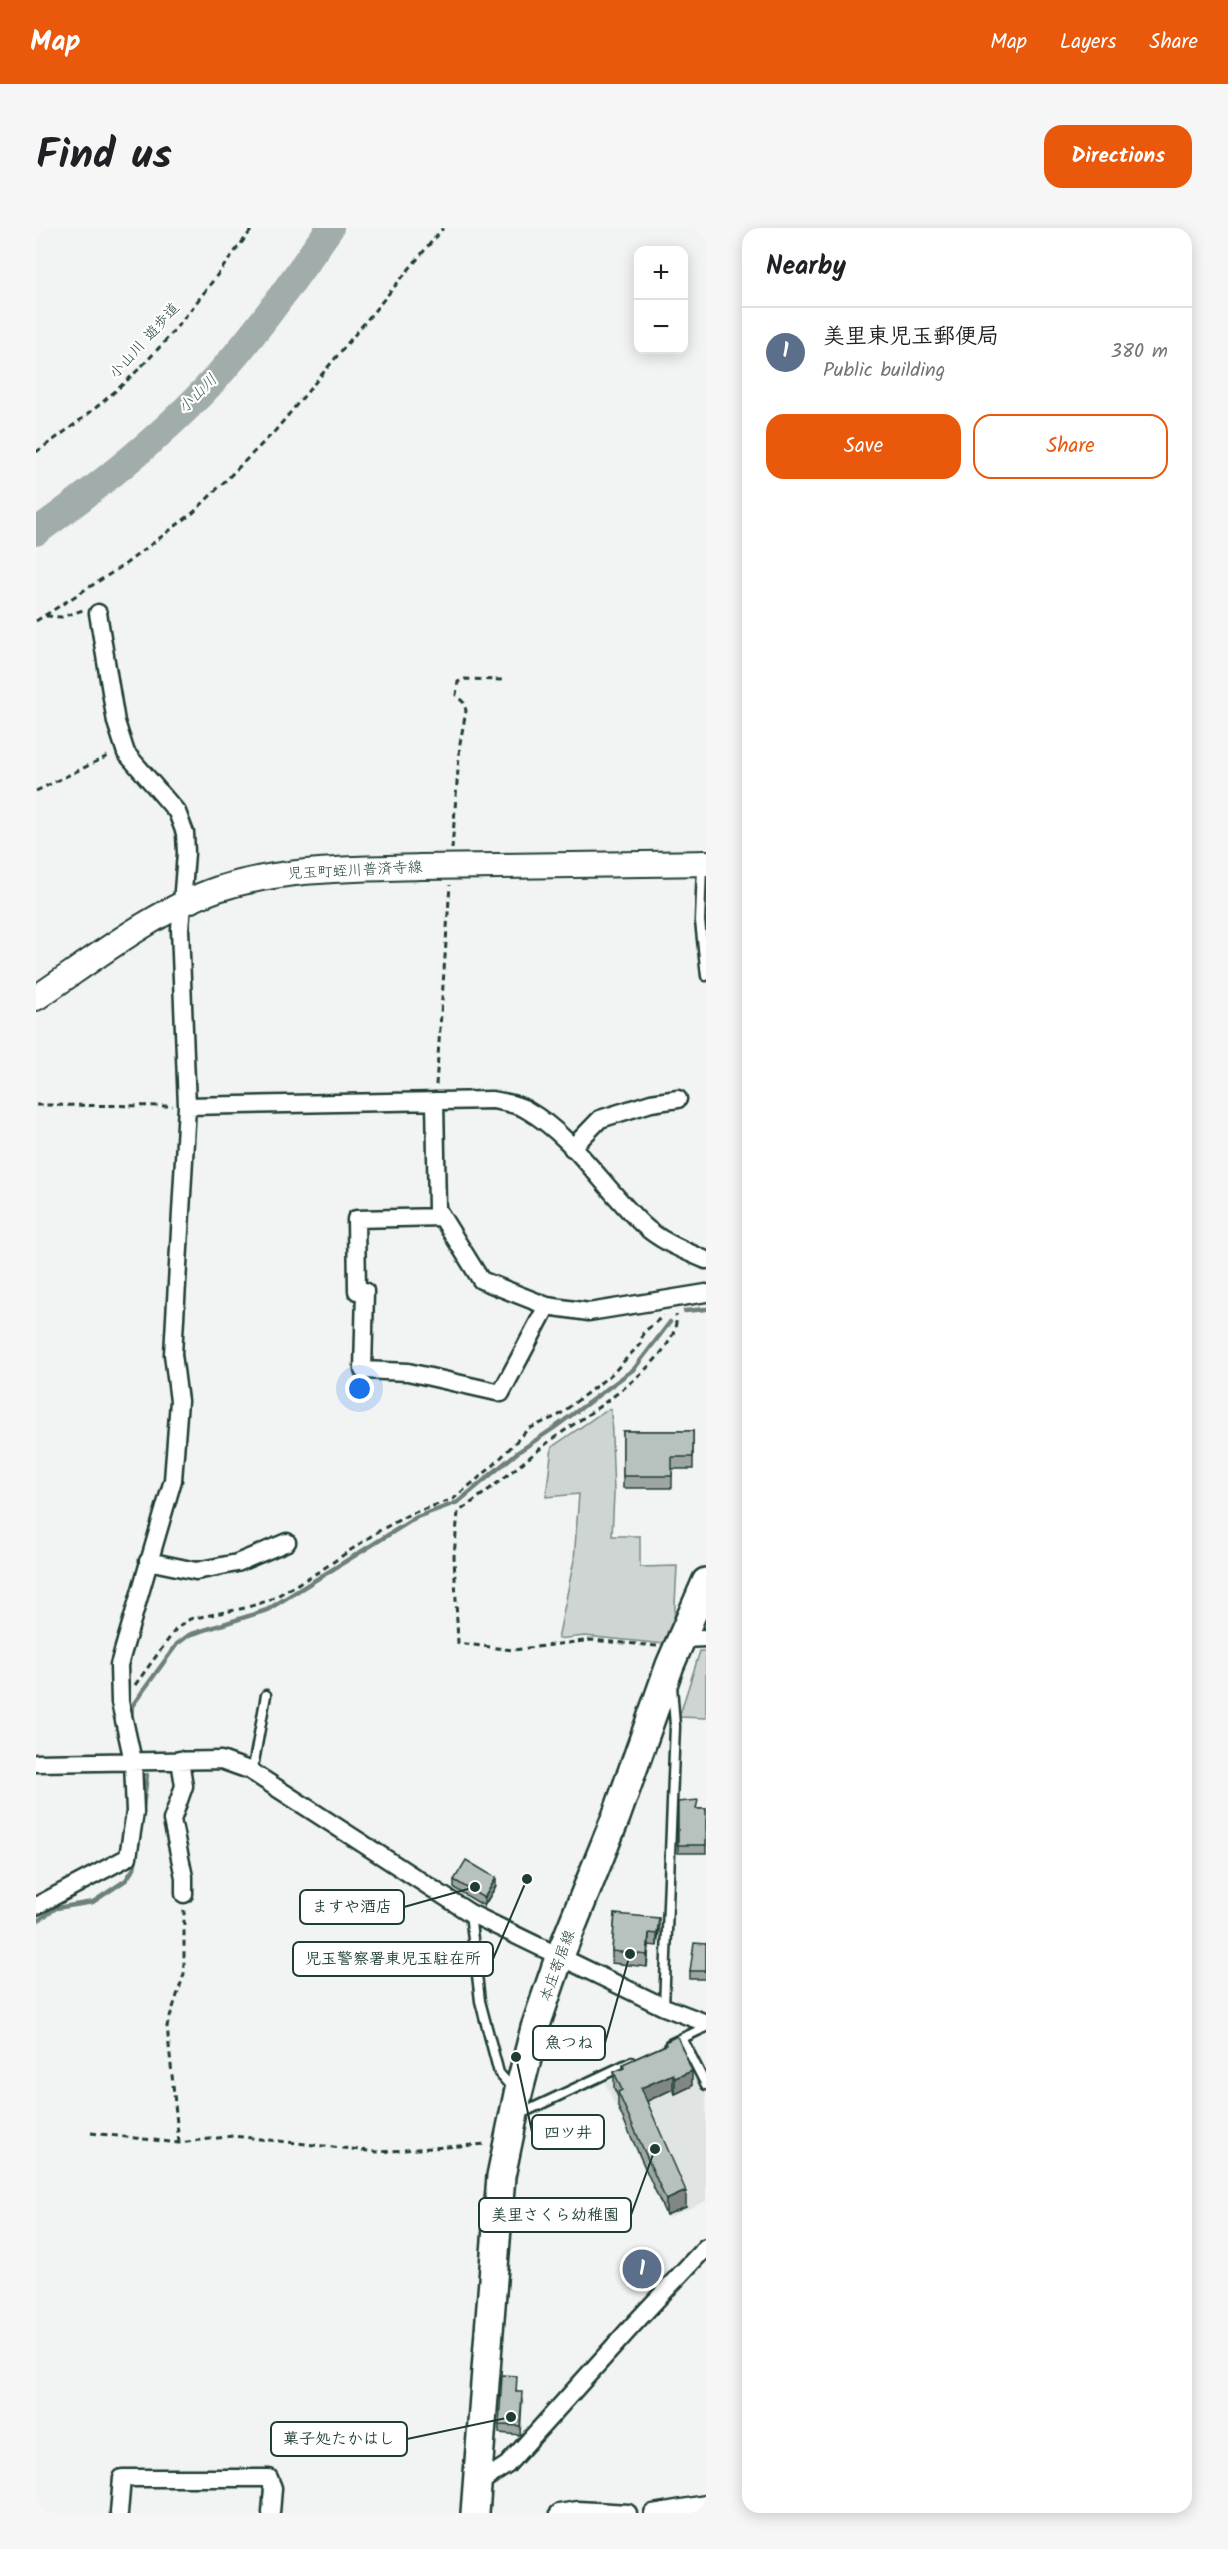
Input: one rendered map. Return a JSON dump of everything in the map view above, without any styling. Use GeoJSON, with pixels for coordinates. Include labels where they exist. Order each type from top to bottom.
{"type":"FeatureCollection","features":[{"type":"Feature","properties":{"kind":"main road","name":"児玉町蛭川普済寺線"},"geometry":{"type":"LineString","coordinates":[[36,998],[181,905],[218,890],[265,877],[293,872],[451,866],[704,863]]}},
{"type":"Feature","properties":{"kind":"main road","name":"本庄寄居線"},"geometry":{"type":"LineString","coordinates":[[475,2513],[501,2176],[512,2118],[535,2028],[559,1958],[684,1647],[706,1582]]}},
{"type":"Feature","properties":{"kind":"street"},"geometry":{"type":"LineString","coordinates":[[36,1906],[129,1857],[135,1812],[133,1761],[120,1702],[119,1665],[148,1561],[174,1480],[179,1401],[174,1354],[187,1106],[181,905],[186,853],[185,833],[177,812],[126,753],[116,722],[98,613]]}},
{"type":"Feature","properties":{"kind":"street"},"geometry":{"type":"LineString","coordinates":[[572,1148],[600,1119],[651,1103],[678,1099]]}},
{"type":"Feature","properties":{"kind":"street"},"geometry":{"type":"LineString","coordinates":[[187,1106],[492,1100],[526,1108],[560,1134],[643,1225],[669,1244],[706,1260]]}},
{"type":"Feature","properties":{"kind":"street"},"geometry":{"type":"LineString","coordinates":[[435,1101],[437,1209],[481,1280],[547,1306],[589,1312],[706,1293]]}},
{"type":"Feature","properties":{"kind":"street"},"geometry":{"type":"LineString","coordinates":[[442,1217],[356,1219],[357,1291],[365,1292],[363,1370],[408,1372],[501,1393],[547,1306]]}},
{"type":"Feature","properties":{"kind":"street"},"geometry":{"type":"LineString","coordinates":[[148,1561],[196,1571],[237,1563],[287,1542]]}},
{"type":"Feature","properties":{"kind":"street"},"geometry":{"type":"LineString","coordinates":[[180,1760],[184,1786],[171,1820],[184,1877],[184,1894]]}},
{"type":"Feature","properties":{"kind":"street"},"geometry":{"type":"LineString","coordinates":[[36,1763],[221,1760],[249,1770],[470,1913],[559,1958],[706,2025]]}},
{"type":"Feature","properties":{"kind":"street"},"geometry":{"type":"LineString","coordinates":[[478,2483],[507,2465],[706,2247]]}},
{"type":"Feature","properties":{"kind":"street"},"geometry":{"type":"LineString","coordinates":[[119,2513],[122,2478],[269,2478],[273,2488],[271,2513]]}},
{"type":"Feature","properties":{"kind":"street"},"geometry":{"type":"LineString","coordinates":[[653,2513],[706,2504]]}},
{"type":"Feature","properties":{"kind":"street"},"geometry":{"type":"LineString","coordinates":[[559,2513],[578,2510],[628,2513]]}},
{"type":"Feature","properties":{"kind":"lane"},"geometry":{"type":"LineString","coordinates":[[704,863],[700,921],[706,976]]}},
{"type":"Feature","properties":{"kind":"lane"},"geometry":{"type":"LineString","coordinates":[[664,2007],[675,1726],[684,1647]]}},
{"type":"Feature","properties":{"kind":"lane"},"geometry":{"type":"LineString","coordinates":[[249,1770],[254,1762],[266,1695]]}},
{"type":"Feature","properties":{"kind":"lane"},"geometry":{"type":"LineString","coordinates":[[470,1913],[480,2001],[512,2118],[640,2057]]}},
{"type":"Feature","properties":{"kind":"lane"},"geometry":{"type":"LineString","coordinates":[[661,2048],[706,2025]]}},
{"type":"Feature","properties":{"kind":"lane"},"geometry":{"type":"LineString","coordinates":[[682,2038],[706,2085]]}},
{"type":"Feature","properties":{"kind":"path","name":"小山川 遊歩道"},"geometry":{"type":"LineString","coordinates":[[36,452],[75,426],[131,377],[165,341],[253,228]]}},
{"type":"Feature","properties":{"kind":"path"},"geometry":{"type":"LineString","coordinates":[[36,621],[124,565],[194,512],[275,431],[443,228]]}},
{"type":"Feature","properties":{"kind":"path"},"geometry":{"type":"LineString","coordinates":[[44,616],[62,617],[90,608],[98,613]]}},
{"type":"Feature","properties":{"kind":"path"},"geometry":{"type":"LineString","coordinates":[[435,1101],[460,743],[466,711],[464,703],[456,695],[458,682],[465,679],[504,680]]}},
{"type":"Feature","properties":{"kind":"path"},"geometry":{"type":"LineString","coordinates":[[36,791],[124,747]]}},
{"type":"Feature","properties":{"kind":"path"},"geometry":{"type":"LineString","coordinates":[[36,1105],[187,1106]]}},
{"type":"Feature","properties":{"kind":"path"},"geometry":{"type":"LineString","coordinates":[[674,1298],[677,1321],[675,1330],[667,1344],[640,1376],[458,1512],[454,1556],[458,1643],[513,1650],[591,1640],[684,1647]]}},
{"type":"Feature","properties":{"kind":"path"},"geometry":{"type":"LineString","coordinates":[[120,1702],[176,1629],[190,1618],[244,1608],[270,1600],[320,1571],[377,1532],[410,1514],[453,1499],[470,1487],[528,1429],[559,1415],[613,1373],[641,1343],[643,1333],[663,1317],[674,1298]]}},
{"type":"Feature","properties":{"kind":"path"},"geometry":{"type":"LineString","coordinates":[[179,2143],[167,2026],[184,1974],[184,1894]]}},
{"type":"Feature","properties":{"kind":"path"},"geometry":{"type":"LineString","coordinates":[[91,2133],[179,2143],[233,2136],[378,2152],[512,2118]]}},
{"type":"Feature","properties":{"kind":"shaded area"},"geometry":{"type":"Polygon","coordinates":[[[611,1409],[614,1494],[612,1536],[640,1536],[640,1567],[677,1566],[674,1624],[665,1644],[585,1636],[558,1639],[574,1560],[579,1494],[546,1497],[552,1447],[603,1412],[611,1409]]]}},
{"type":"Feature","properties":{"kind":"shaded area"},"geometry":{"type":"Polygon","coordinates":[[[700,1651],[706,1651],[706,1718],[679,1717],[700,1651]]]}},
{"type":"Feature","properties":{"kind":"shaded area"},"geometry":{"type":"Polygon","coordinates":[[[677,2051],[706,2094],[706,2201],[667,2218],[605,2083],[677,2051]]]}},
{"type":"Feature","properties":{"kind":"building"},"geometry":{"type":"Polygon","coordinates":[[[623,1431],[693,1431],[693,1457],[672,1457],[672,1476],[623,1476],[623,1431]]]}},
{"type":"Feature","properties":{"kind":"building"},"geometry":{"type":"Polygon","coordinates":[[[698,1800],[696,1809],[706,1809],[706,1845],[678,1845],[678,1802],[698,1800]]]}},
{"type":"Feature","properties":{"kind":"building"},"geometry":{"type":"Polygon","coordinates":[[[466,1860],[496,1878],[484,1898],[454,1880],[466,1860]]]}},
{"type":"Feature","properties":{"kind":"building"},"geometry":{"type":"Polygon","coordinates":[[[615,1914],[659,1918],[657,1934],[649,1933],[647,1955],[612,1951],[615,1914]]]}},
{"type":"Feature","properties":{"kind":"building"},"geometry":{"type":"Polygon","coordinates":[[[694,1943],[706,1944],[706,1971],[690,1971],[694,1943]]]}},
{"type":"Feature","properties":{"kind":"building"},"geometry":{"type":"Polygon","coordinates":[[[677,2036],[692,2071],[675,2078],[673,2074],[641,2088],[686,2191],[666,2200],[618,2092],[622,2090],[614,2072],[624,2068],[623,2064],[666,2045],[665,2042],[677,2036]]]}},
{"type":"Feature","properties":{"kind":"building"},"geometry":{"type":"Polygon","coordinates":[[[502,2375],[517,2376],[516,2392],[522,2392],[520,2426],[499,2425],[502,2375]]]}},
{"type":"Feature","properties":{"kind":"waterway","name":"小山川"},"geometry":{"type":"LineString","coordinates":[[36,532],[120,468],[198,397],[251,336],[330,228]]}},
{"type":"Feature","properties":{"kind":"waterway"},"geometry":{"type":"LineString","coordinates":[[685,1311],[706,1309]]}},
{"type":"Feature","properties":{"kind":"waterway"},"geometry":{"type":"LineString","coordinates":[[131,1721],[132,1706],[177,1644],[189,1635],[267,1610],[417,1517],[458,1502],[518,1452],[634,1369],[670,1322]]}},
{"type":"Feature","properties":{"kind":"waterway"},"geometry":{"type":"LineString","coordinates":[[140,1831],[147,1775]]}},
{"type":"Feature","properties":{"kind":"waterway"},"geometry":{"type":"LineString","coordinates":[[36,1922],[56,1908],[93,1902],[126,1880],[134,1868],[136,1857]]}},
{"type":"Feature","properties":{"kind":"place","name":"児玉警察署東児玉駐在所"},"geometry":{"type":"Point","coordinates":[527,1879]}},
{"type":"Feature","properties":{"kind":"place","name":"ますや酒店"},"geometry":{"type":"Point","coordinates":[475,1887]}},
{"type":"Feature","properties":{"kind":"place","name":"魚つね"},"geometry":{"type":"Point","coordinates":[630,1954]}},
{"type":"Feature","properties":{"kind":"place","name":"四ツ井"},"geometry":{"type":"Point","coordinates":[516,2057]}},
{"type":"Feature","properties":{"kind":"place","name":"美里さくら幼稚園"},"geometry":{"type":"Point","coordinates":[655,2149]}},
{"type":"Feature","properties":{"kind":"place","name":"美里東児玉郵便局"},"geometry":{"type":"Point","coordinates":[642,2269]}},
{"type":"Feature","properties":{"kind":"place","name":"菓子処たかはし"},"geometry":{"type":"Point","coordinates":[511,2417]}}]}
